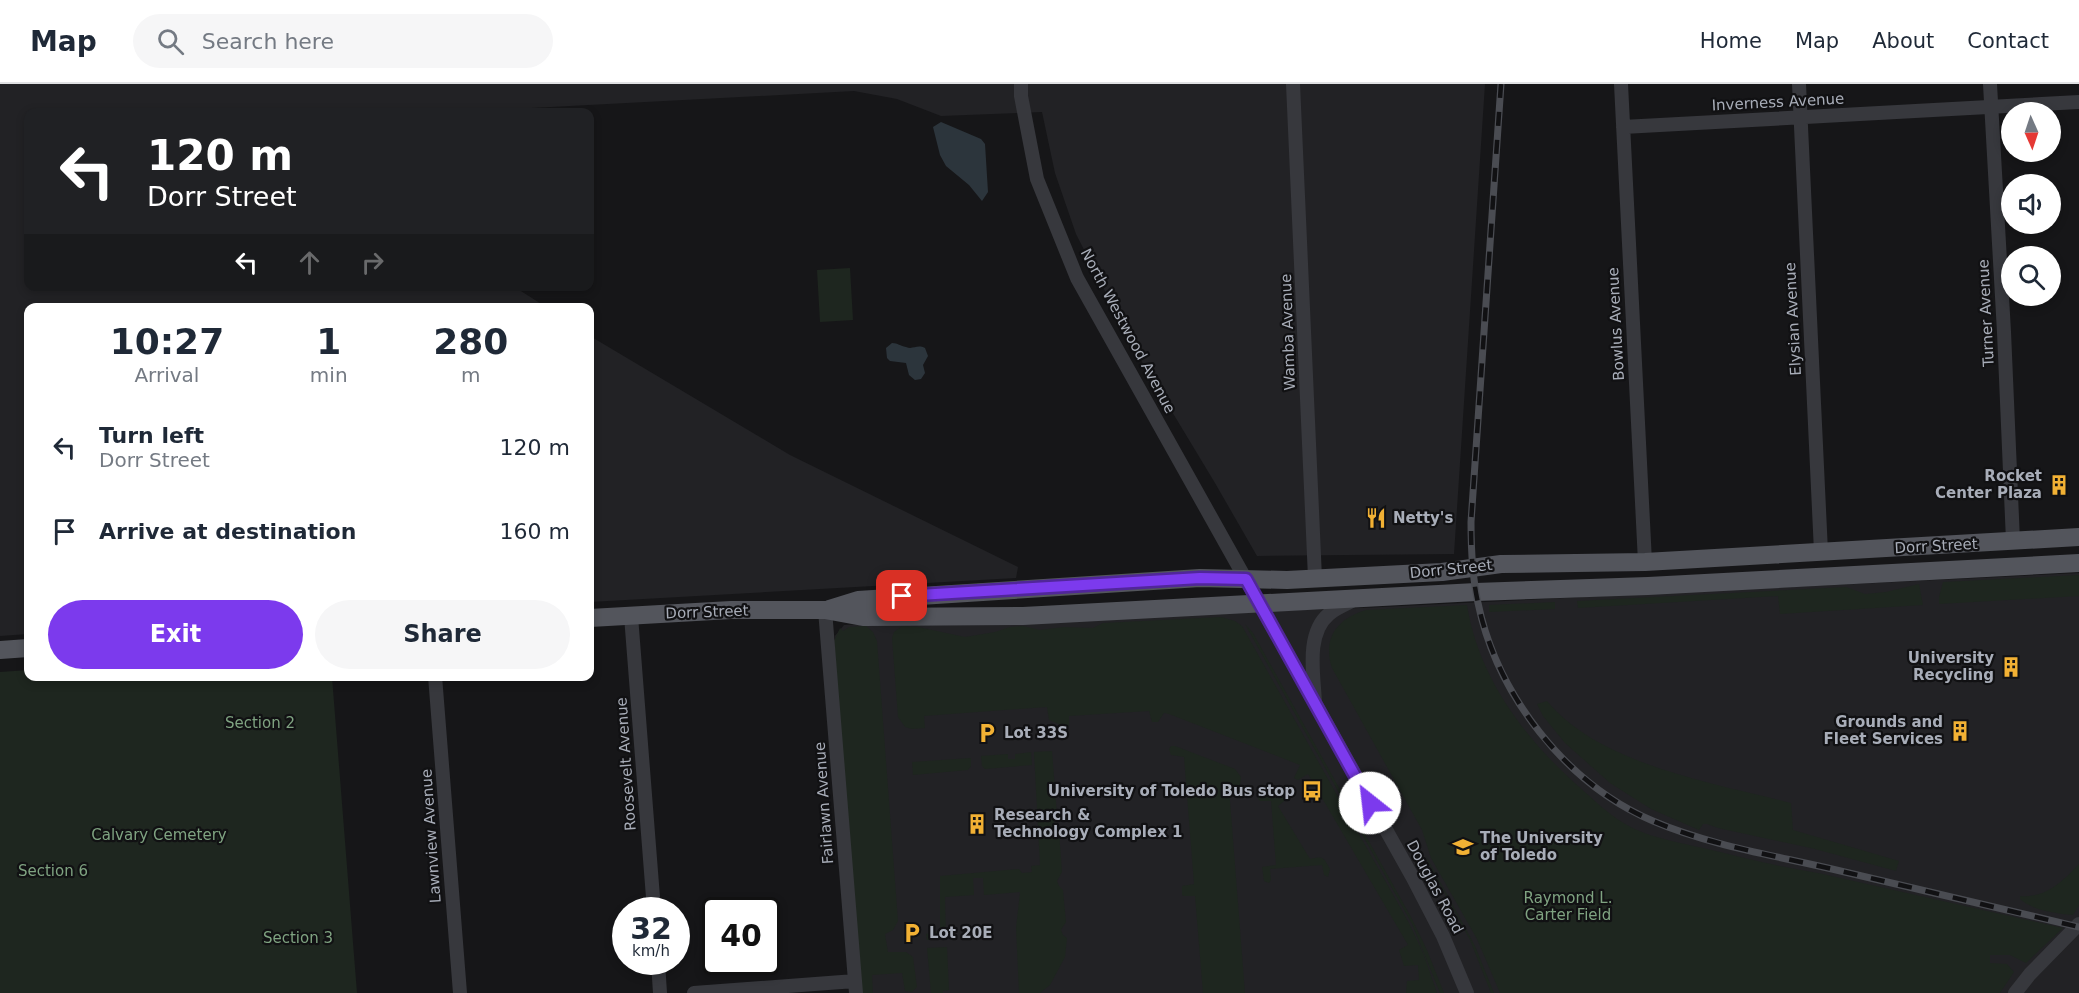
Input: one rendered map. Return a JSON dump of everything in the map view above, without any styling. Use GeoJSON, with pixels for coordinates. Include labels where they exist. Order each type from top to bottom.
{"type":"FeatureCollection","features":[{"type":"Feature","properties":{"kind":"main road","name":"Dorr Street"},"geometry":{"type":"LineString","coordinates":[[825,610],[858,600],[1043,591],[1115,583],[1200,578],[1315,578],[1442,572],[1501,564],[1645,562],[2079,537]]}},
{"type":"Feature","properties":{"kind":"main road"},"geometry":{"type":"LineString","coordinates":[[1863,574],[1863,563],[1867,560],[1930,554],[2013,541]]}},
{"type":"Feature","properties":{"kind":"main road","name":"Dorr Street"},"geometry":{"type":"LineString","coordinates":[[594,618],[731,610],[825,610],[863,617],[1035,616],[2079,563]]}},
{"type":"Feature","properties":{"kind":"main road"},"geometry":{"type":"LineString","coordinates":[[960,617],[959,609],[963,603],[1043,591]]}},
{"type":"Feature","properties":{"kind":"main road"},"geometry":{"type":"LineString","coordinates":[[0,650],[24,648]]}},
{"type":"Feature","properties":{"kind":"street","name":"North Westwood Avenue"},"geometry":{"type":"LineString","coordinates":[[1021,84],[1021,96],[1037,179],[1077,278],[1246,579]]}},
{"type":"Feature","properties":{"kind":"street","name":"Wamba Avenue"},"geometry":{"type":"LineString","coordinates":[[1293,84],[1315,578]]}},
{"type":"Feature","properties":{"kind":"street","name":"Bowlus Avenue"},"geometry":{"type":"LineString","coordinates":[[1621,84],[1645,562]]}},
{"type":"Feature","properties":{"kind":"street","name":"Elysian Avenue"},"geometry":{"type":"LineString","coordinates":[[1799,84],[1821,552]]}},
{"type":"Feature","properties":{"kind":"street","name":"Turner Avenue"},"geometry":{"type":"LineString","coordinates":[[1990,84],[2013,541]]}},
{"type":"Feature","properties":{"kind":"street","name":"Inverness Avenue"},"geometry":{"type":"LineString","coordinates":[[1623,127],[2079,102]]}},
{"type":"Feature","properties":{"kind":"street","name":"Douglas Road"},"geometry":{"type":"LineString","coordinates":[[1246,579],[1433,916],[1467,993]]}},
{"type":"Feature","properties":{"kind":"street"},"geometry":{"type":"LineString","coordinates":[[1315,705],[1314,645],[1318,631],[1331,613],[1355,599]]}},
{"type":"Feature","properties":{"kind":"street","name":"Fairlawn Avenue"},"geometry":{"type":"LineString","coordinates":[[825,610],[855,987]]}},
{"type":"Feature","properties":{"kind":"street","name":"Roosevelt Avenue"},"geometry":{"type":"LineString","coordinates":[[631,616],[653,897]]}},
{"type":"Feature","properties":{"kind":"street","name":"Lawnview Avenue"},"geometry":{"type":"LineString","coordinates":[[435,681],[460,993]]}},
{"type":"Feature","properties":{"kind":"street"},"geometry":{"type":"LineString","coordinates":[[2015,993],[2030,974],[2079,924]]}},
{"type":"Feature","properties":{"kind":"street"},"geometry":{"type":"LineString","coordinates":[[659,975],[660,993]]}},
{"type":"Feature","properties":{"kind":"street"},"geometry":{"type":"LineString","coordinates":[[694,993],[855,987]]}},
{"type":"Feature","properties":{"kind":"shaded area"},"geometry":{"type":"Polygon","coordinates":[[[0,84],[1485,84],[1454,554],[1257,556],[1136,352],[1076,234],[1055,173],[1042,112],[941,116],[897,99],[854,91],[534,108],[24,108],[24,291],[521,291],[540,303],[24,303],[24,634],[0,636],[0,84]]]}},
{"type":"Feature","properties":{"kind":"shaded area"},"geometry":{"type":"Polygon","coordinates":[[[941,122],[981,139],[985,144],[988,192],[982,201],[969,185],[946,166],[940,155],[933,127],[941,122]]]}},
{"type":"Feature","properties":{"kind":"shaded area"},"geometry":{"type":"Polygon","coordinates":[[[594,338],[790,455],[1018,567],[1016,578],[594,602],[594,338]]]}},
{"type":"Feature","properties":{"kind":"shaded area"},"geometry":{"type":"Polygon","coordinates":[[[892,343],[908,348],[925,348],[928,356],[923,365],[925,373],[921,379],[915,380],[909,375],[906,363],[890,361],[887,358],[886,348],[892,343]]]}},
{"type":"Feature","properties":{"kind":"shaded area","name":"The University of Toledo"},"geometry":{"type":"Polygon","coordinates":[[[2079,573],[2079,993],[856,993],[835,636],[844,625],[1360,608],[2079,573]]]}},
{"type":"Feature","properties":{"kind":"green space"},"geometry":{"type":"Polygon","coordinates":[[[850,268],[853,320],[820,322],[817,270],[850,268]]]}},
{"type":"Feature","properties":{"kind":"green space"},"geometry":{"type":"Polygon","coordinates":[[[2079,575],[2079,596],[1939,604],[1943,582],[2079,575]]]}},
{"type":"Feature","properties":{"kind":"green space"},"geometry":{"type":"Polygon","coordinates":[[[1919,584],[1923,605],[1780,614],[1778,596],[1578,608],[1577,601],[1846,587],[1865,594],[1886,592],[1919,584]]]}},
{"type":"Feature","properties":{"kind":"green space"},"geometry":{"type":"Polygon","coordinates":[[[1555,602],[1555,609],[1489,612],[1489,605],[1555,602]]]}},
{"type":"Feature","properties":{"kind":"green space","name":"Raymond L. Carter Field"},"geometry":{"type":"Polygon","coordinates":[[[1467,605],[1473,633],[1483,660],[1495,685],[1526,732],[1565,774],[1604,809],[1630,827],[1653,836],[1774,865],[2063,928],[2026,963],[2010,955],[1990,955],[1990,963],[2007,964],[2014,972],[2000,993],[1500,993],[1477,939],[1431,858],[1422,830],[1332,668],[1329,657],[1331,639],[1340,624],[1347,618],[1366,610],[1467,605]]]}},
{"type":"Feature","properties":{"kind":"green space"},"geometry":{"type":"Polygon","coordinates":[[[1221,617],[1235,621],[1242,626],[1409,923],[1424,955],[1437,993],[1406,993],[1407,981],[1419,980],[1418,965],[1404,966],[1399,950],[1408,945],[1308,774],[1298,780],[1294,778],[1300,765],[1169,714],[1164,713],[1158,722],[1152,722],[1149,711],[1069,716],[1069,726],[1066,727],[1049,720],[1047,707],[924,716],[925,728],[912,729],[905,727],[898,717],[892,638],[894,632],[902,626],[965,637],[1010,627],[1023,626],[1040,630],[1064,627],[1093,628],[1103,623],[1221,617]]]}},
{"type":"Feature","properties":{"kind":"green space"},"geometry":{"type":"Polygon","coordinates":[[[1245,624],[1253,633],[1411,917],[1444,993],[1440,993],[1412,924],[1245,624]]]}},
{"type":"Feature","properties":{"kind":"green space"},"geometry":{"type":"Polygon","coordinates":[[[866,626],[873,632],[877,641],[898,921],[893,930],[885,934],[888,952],[906,952],[913,957],[917,987],[912,992],[905,991],[902,973],[872,975],[873,993],[859,993],[834,641],[840,628],[843,631],[849,627],[866,626]]]}},
{"type":"Feature","properties":{"kind":"green space","name":"Calvary Cemetery"},"geometry":{"type":"Polygon","coordinates":[[[24,670],[24,681],[332,681],[357,993],[0,993],[0,672],[24,670]]]}},
{"type":"Feature","properties":{"kind":"green space"},"geometry":{"type":"Polygon","coordinates":[[[1547,701],[1570,723],[1597,741],[1627,756],[1694,779],[1791,803],[1793,830],[1899,861],[1896,871],[1815,849],[1707,824],[1703,824],[1699,830],[1651,809],[1610,783],[1565,743],[1543,716],[1537,704],[1547,701]]]}},
{"type":"Feature","properties":{"kind":"green space"},"geometry":{"type":"Polygon","coordinates":[[[1171,746],[1235,769],[1241,777],[1240,785],[1229,788],[1245,993],[1203,993],[1195,896],[1182,895],[1182,886],[1194,884],[1184,757],[1171,755],[1169,749],[1171,746]]]}},
{"type":"Feature","properties":{"kind":"green space"},"geometry":{"type":"Polygon","coordinates":[[[1052,751],[1057,815],[1053,824],[1059,831],[1062,872],[1057,881],[1063,890],[1066,922],[1061,930],[1067,938],[1065,957],[1050,985],[1040,993],[1019,993],[1016,928],[1020,892],[984,895],[983,878],[973,878],[974,895],[945,897],[946,939],[927,940],[926,934],[940,931],[940,876],[1019,869],[1022,873],[1032,872],[1031,866],[1040,865],[1034,752],[1052,751]]]}},
{"type":"Feature","properties":{"kind":"green space"},"geometry":{"type":"Polygon","coordinates":[[[1031,752],[1032,765],[985,769],[982,766],[981,756],[1008,754],[1008,759],[1015,759],[1015,754],[1031,752]]]}},
{"type":"Feature","properties":{"kind":"green space"},"geometry":{"type":"Polygon","coordinates":[[[971,758],[971,766],[968,770],[913,775],[912,762],[971,758]]]}},
{"type":"Feature","properties":{"kind":"green space"},"geometry":{"type":"Polygon","coordinates":[[[1274,785],[1283,789],[1288,798],[1278,806],[1310,859],[1323,858],[1326,862],[1330,869],[1328,877],[1324,875],[1322,865],[1270,869],[1271,880],[1269,883],[1264,881],[1262,867],[1276,865],[1271,801],[1260,801],[1257,797],[1262,788],[1274,785]]]}},
{"type":"Feature","properties":{"kind":"green space"},"geometry":{"type":"Polygon","coordinates":[[[1426,856],[1475,946],[1494,993],[1491,993],[1470,940],[1426,856]]]}},
{"type":"Feature","properties":{"kind":"green space"},"geometry":{"type":"Polygon","coordinates":[[[2079,864],[2079,905],[2073,915],[2038,909],[2020,899],[2020,896],[2038,894],[2053,888],[2079,864]]]}},
{"type":"Feature","properties":{"kind":"green space"},"geometry":{"type":"Polygon","coordinates":[[[947,947],[949,990],[943,993],[931,993],[927,948],[947,947]]]}},
{"type":"Feature","properties":{"kind":"railway"},"geometry":{"type":"LineString","coordinates":[[1501,84],[1471,542],[1476,593],[1487,637],[1501,671],[1519,703],[1540,733],[1564,760],[1621,805],[1653,821],[1696,837],[1741,849],[2079,927]]}},
{"type":"Feature","properties":{"kind":"place","name":"Rocket Center Plaza"},"geometry":{"type":"Point","coordinates":[2059,485]}},
{"type":"Feature","properties":{"kind":"place","name":"Netty's"},"geometry":{"type":"Point","coordinates":[1376,518]}},
{"type":"Feature","properties":{"kind":"place","name":"University Recycling"},"geometry":{"type":"Point","coordinates":[2011,667]}},
{"type":"Feature","properties":{"kind":"place","name":"Grounds and Fleet Services"},"geometry":{"type":"Point","coordinates":[1960,731]}},
{"type":"Feature","properties":{"kind":"place","name":"Lot 33S"},"geometry":{"type":"Point","coordinates":[987,733]}},
{"type":"Feature","properties":{"kind":"place","name":"University of Toledo Bus stop"},"geometry":{"type":"Point","coordinates":[1312,791]}},
{"type":"Feature","properties":{"kind":"place","name":"Research & Technology Complex 1"},"geometry":{"type":"Point","coordinates":[977,824]}},
{"type":"Feature","properties":{"kind":"place","name":"The University of Toledo"},"geometry":{"type":"Point","coordinates":[1463,847]}},
{"type":"Feature","properties":{"kind":"place","name":"Lot 20E"},"geometry":{"type":"Point","coordinates":[912,933]}},
{"type":"Feature","properties":{"kind":"route"},"geometry":{"type":"LineString","coordinates":[[902,596],[1200,578],[1246,579],[1370,803]]}},
{"type":"Feature","properties":{"kind":"park label","name":"Section 2"},"geometry":{"type":"Point","coordinates":[260,723]}},
{"type":"Feature","properties":{"kind":"park label","name":"Section 6"},"geometry":{"type":"Point","coordinates":[53,871]}},
{"type":"Feature","properties":{"kind":"park label","name":"Section 3"},"geometry":{"type":"Point","coordinates":[298,938]}}]}
